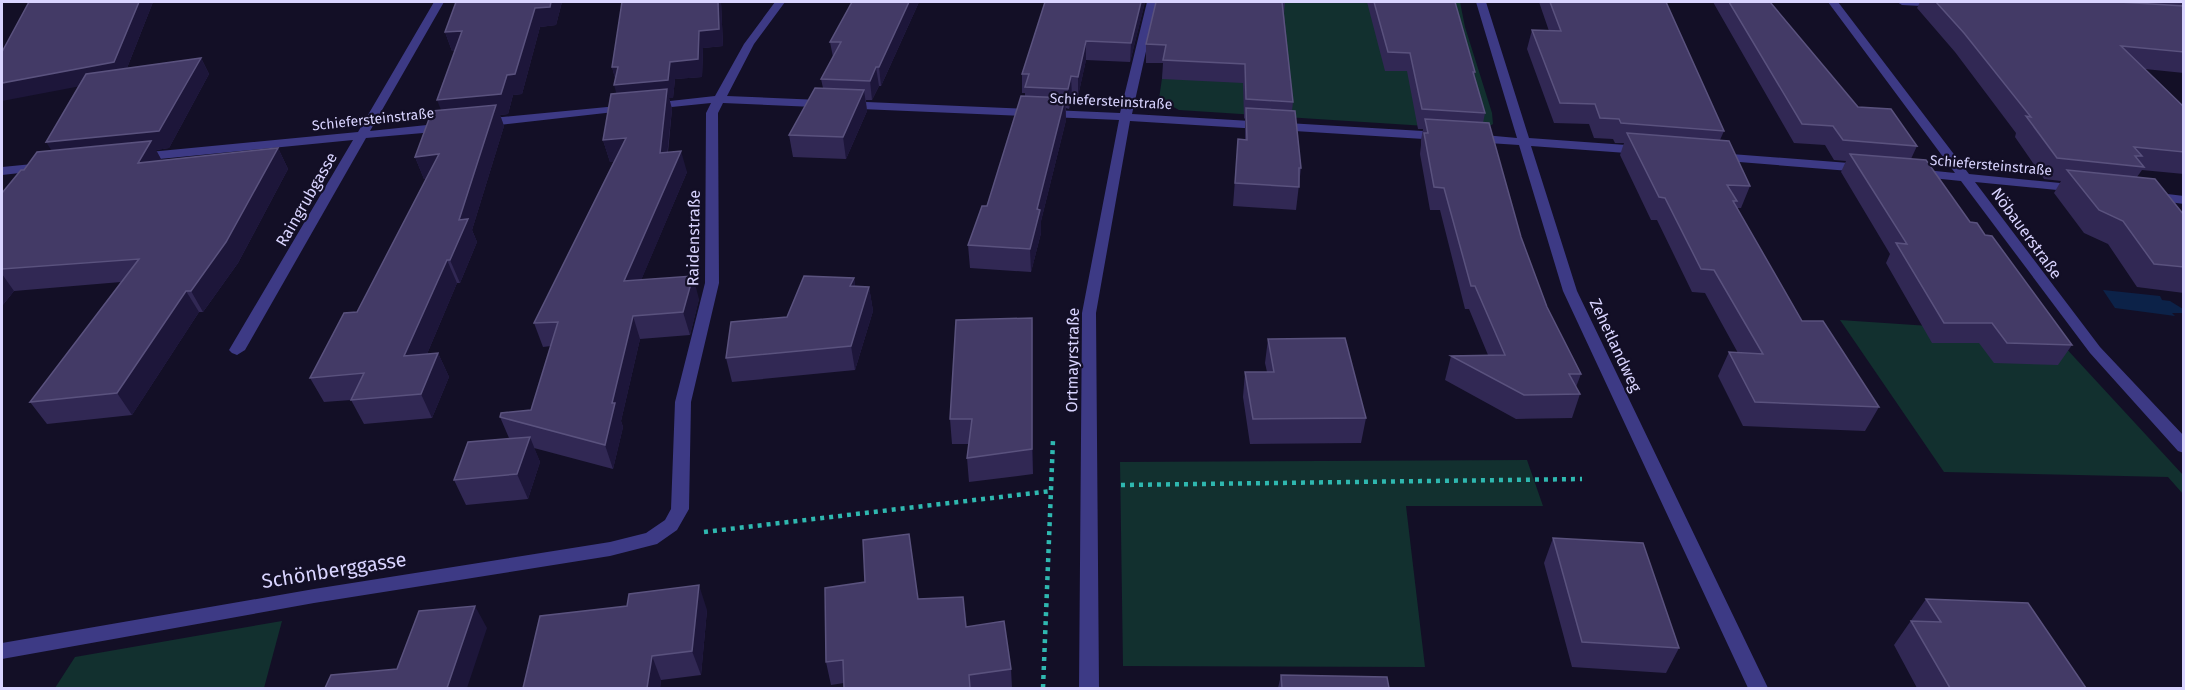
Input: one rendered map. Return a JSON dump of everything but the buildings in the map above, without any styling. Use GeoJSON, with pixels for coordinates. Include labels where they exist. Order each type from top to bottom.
{"type":"FeatureCollection","features":[{"type":"Feature","properties":{"kind":"street","name":"Raingrubgasse"},"geometry":{"type":"LineString","coordinates":[[237,350],[439,2]]}},
{"type":"Feature","properties":{"kind":"street","name":"Raidenstraße"},"geometry":{"type":"LineString","coordinates":[[671,525],[680,509],[682,493],[684,402],[712,284],[712,113],[749,44],[780,2]]}},
{"type":"Feature","properties":{"kind":"street","name":"Ortmayrstraße"},"geometry":{"type":"LineString","coordinates":[[1089,688],[1089,313],[1125,117],[1152,2]]}},
{"type":"Feature","properties":{"kind":"street","name":"Zehetlandweg"},"geometry":{"type":"LineString","coordinates":[[1481,2],[1570,291],[1758,688]]}},
{"type":"Feature","properties":{"kind":"street","name":"Nöbauerstraße"},"geometry":{"type":"LineString","coordinates":[[1833,2],[1966,177],[2031,268],[2095,350],[2184,447]]}},
{"type":"Feature","properties":{"kind":"street"},"geometry":{"type":"LineString","coordinates":[[1902,2],[1954,5]]}},
{"type":"Feature","properties":{"kind":"street","name":"Schiefersteinstraße"},"geometry":{"type":"LineString","coordinates":[[127,158],[720,99],[1125,117],[1653,151]]}},
{"type":"Feature","properties":{"kind":"street"},"geometry":{"type":"LineString","coordinates":[[1706,156],[1875,170]]}},
{"type":"Feature","properties":{"kind":"street"},"geometry":{"type":"LineString","coordinates":[[2,171],[59,165]]}},
{"type":"Feature","properties":{"kind":"street","name":"Schiefersteinstraße"},"geometry":{"type":"LineString","coordinates":[[1898,171],[2095,190]]}},
{"type":"Feature","properties":{"kind":"street"},"geometry":{"type":"LineString","coordinates":[[2134,195],[2184,200]]}},
{"type":"Feature","properties":{"kind":"street","name":"Schönberggasse"},"geometry":{"type":"LineString","coordinates":[[2,651],[314,596],[610,549],[651,539],[671,525]]}},
{"type":"Feature","properties":{"kind":"path"},"geometry":{"type":"LineString","coordinates":[[1132,484],[1582,479]]}},
{"type":"Feature","properties":{"kind":"path"},"geometry":{"type":"LineString","coordinates":[[671,525],[707,533],[1050,491]]}},
{"type":"Feature","properties":{"kind":"green space"},"geometry":{"type":"Polygon","coordinates":[[[1173,2],[1460,2],[1465,27],[1492,113],[1493,124],[1486,128],[1473,129],[1179,110],[1159,99],[1173,2]]]}},
{"type":"Feature","properties":{"kind":"green space"},"geometry":{"type":"Polygon","coordinates":[[[1840,320],[2004,331],[2063,345],[2183,475],[2183,494],[2168,477],[1944,472],[1840,320]]]}},
{"type":"Feature","properties":{"kind":"green space"},"geometry":{"type":"Polygon","coordinates":[[[1527,460],[1543,506],[1406,506],[1425,667],[1123,666],[1120,462],[1527,460]]]}},
{"type":"Feature","properties":{"kind":"green space"},"geometry":{"type":"Polygon","coordinates":[[[282,621],[264,688],[55,688],[75,657],[282,621]]]}},
{"type":"Feature","properties":{"kind":"water"},"geometry":{"type":"Polygon","coordinates":[[[2103,290],[2160,296],[2162,300],[2170,301],[2183,309],[2183,313],[2172,313],[2175,316],[2115,308],[2103,290]]]}}]}
